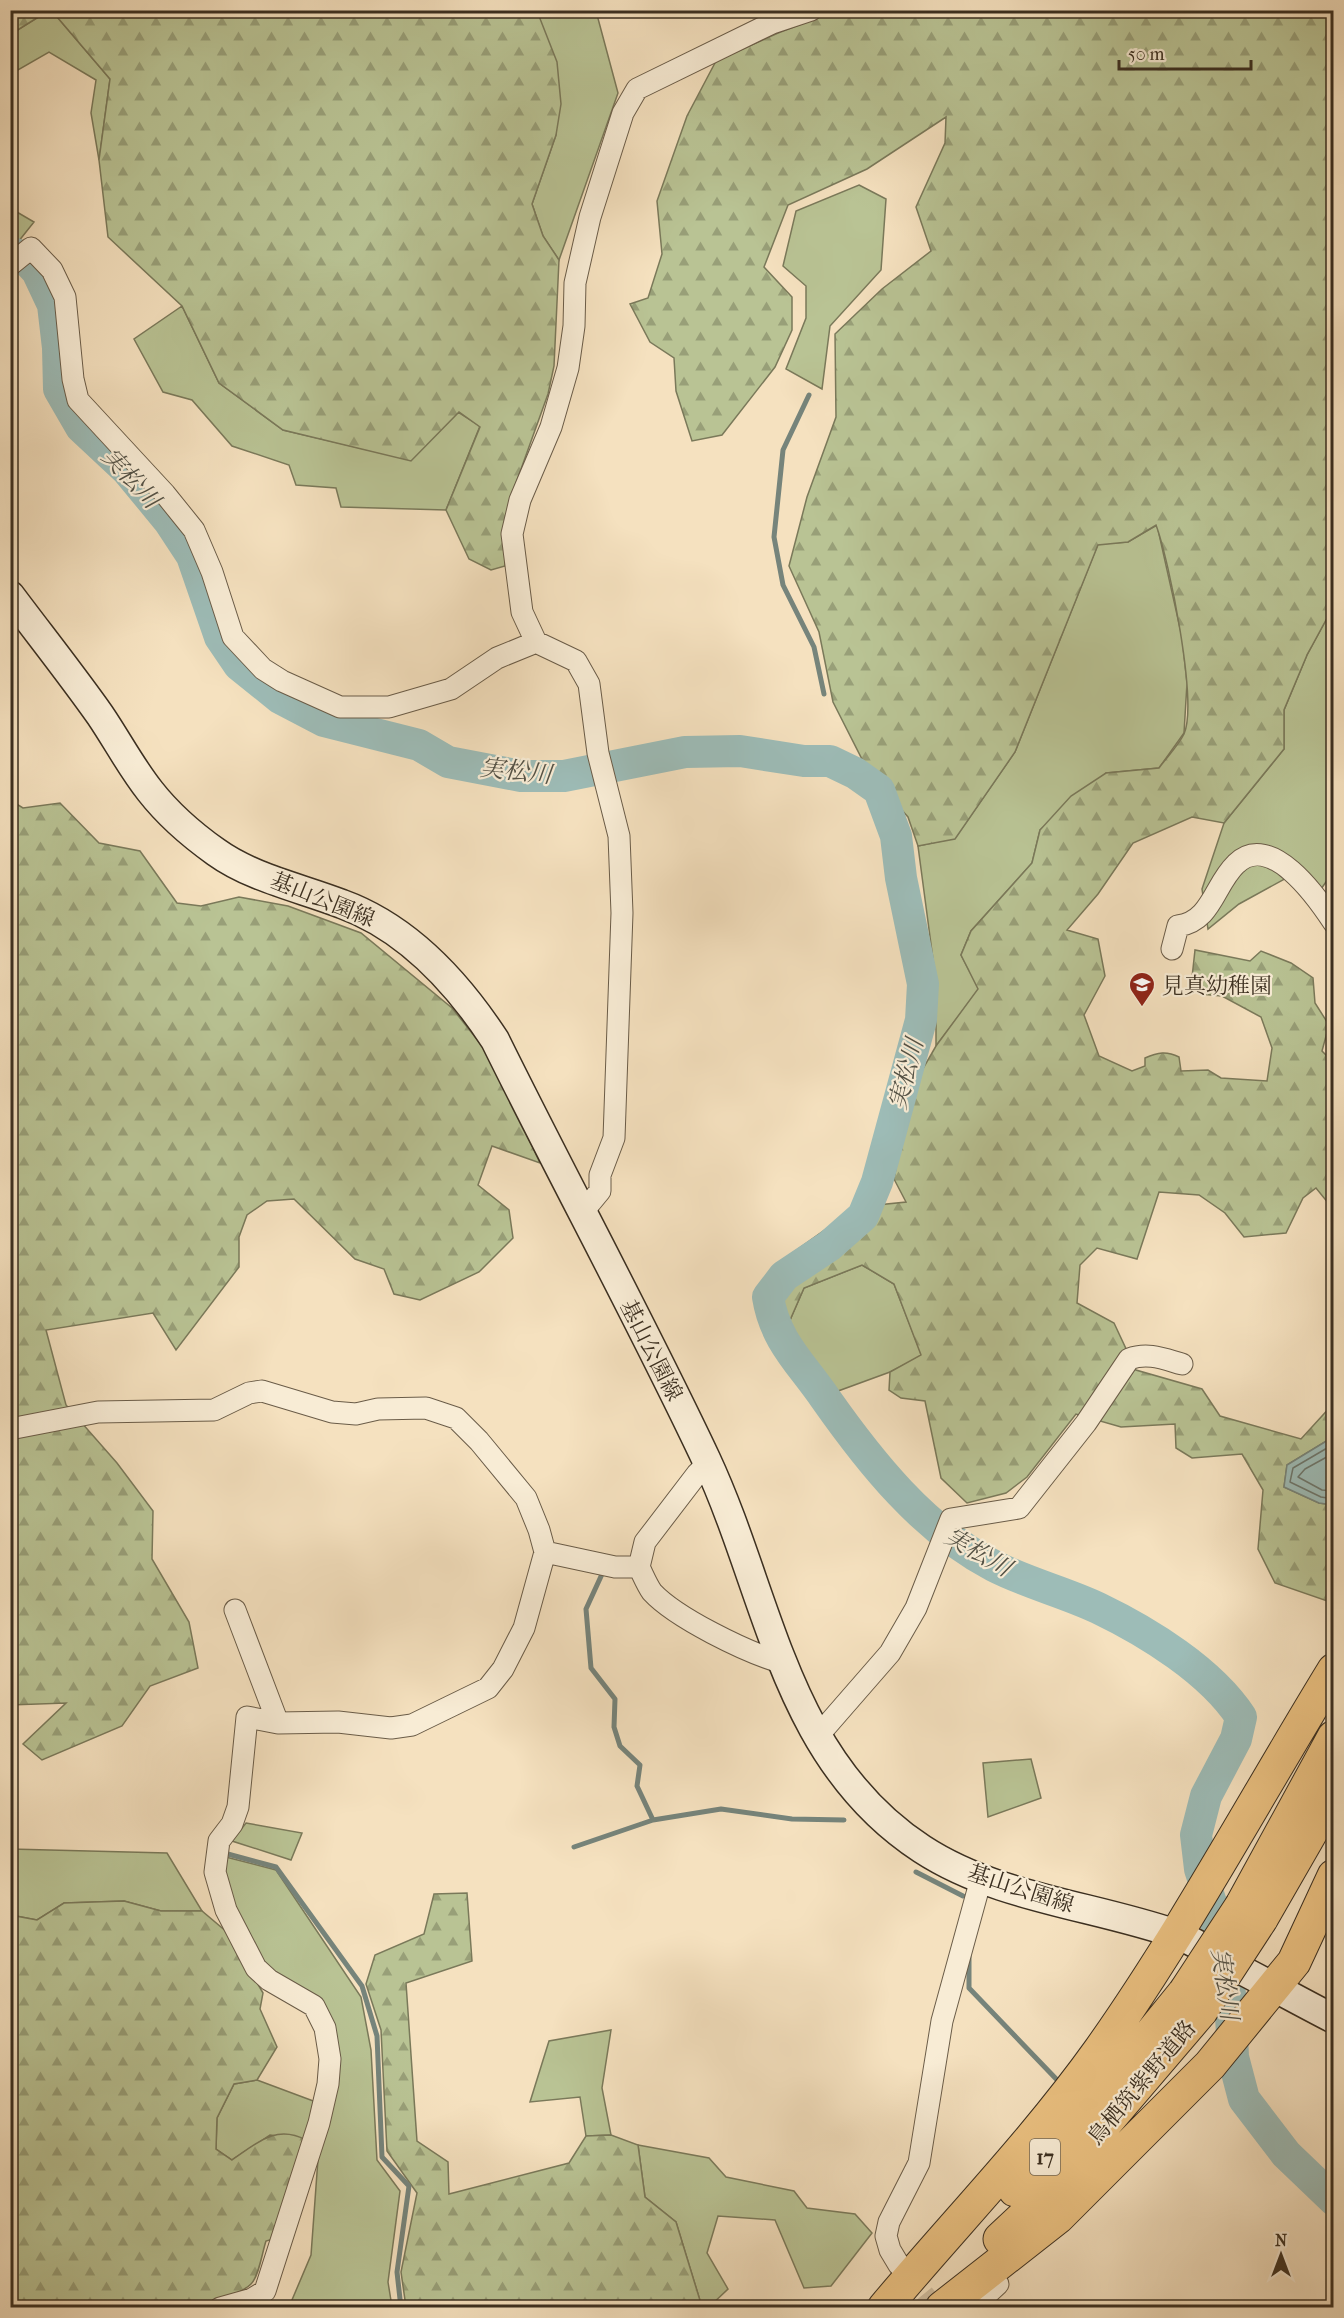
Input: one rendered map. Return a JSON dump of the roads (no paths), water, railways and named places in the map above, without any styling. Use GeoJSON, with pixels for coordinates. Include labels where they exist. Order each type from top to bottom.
{"type":"FeatureCollection","features":[{"type":"Feature","properties":{"kind":"main road","name":"基山公園線"},"geometry":{"type":"LineString","coordinates":[[10,595],[100,716],[150,791],[184,827],[217,854],[240,867],[372,916],[394,930],[433,962],[473,1007],[495,1040],[708,1464],[741,1543],[780,1662],[816,1738],[879,1818],[924,1851],[981,1880],[1178,1935],[1334,2019]]}},
{"type":"Feature","properties":{"kind":"main road"},"geometry":{"type":"LineString","coordinates":[[884,2307],[1043,2122],[1099,2051],[1178,1935],[1334,1670]]}},
{"type":"Feature","properties":{"kind":"main road","name":"17"},"geometry":{"type":"LineString","coordinates":[[1252,1912],[1334,1737]]}},
{"type":"Feature","properties":{"kind":"main road","name":"17"},"geometry":{"type":"LineString","coordinates":[[888,2307],[1019,2187],[1133,2056],[1193,2001],[1334,1792]]}},
{"type":"Feature","properties":{"kind":"main road"},"geometry":{"type":"LineString","coordinates":[[942,2307],[1058,2217],[1210,2065],[1294,1962],[1334,1876]]}},
{"type":"Feature","properties":{"kind":"main road","name":"鳥栖筑紫野道路"},"geometry":{"type":"LineString","coordinates":[[927,2307],[1032,2209],[1193,2001]]}},
{"type":"Feature","properties":{"kind":"street"},"geometry":{"type":"LineString","coordinates":[[581,1214],[600,1191],[600,1175],[614,1138],[622,913],[619,836],[598,753],[589,684],[576,661],[536,642],[522,612],[512,534],[520,500],[551,427],[568,368],[574,326],[575,283],[582,250],[623,113],[637,89],[761,28],[811,10]]}},
{"type":"Feature","properties":{"kind":"street"},"geometry":{"type":"LineString","coordinates":[[10,265],[31,248],[52,270],[65,297],[73,379],[78,400],[165,494],[194,530],[212,572],[233,637],[263,669],[282,681],[340,707],[389,707],[451,689],[497,658],[536,642]]}},
{"type":"Feature","properties":{"kind":"street"},"geometry":{"type":"LineString","coordinates":[[1172,949],[1178,926],[1192,924],[1236,864],[1252,854],[1272,856],[1285,864],[1334,923]]}},
{"type":"Feature","properties":{"kind":"street"},"geometry":{"type":"LineString","coordinates":[[816,1738],[890,1653],[916,1608],[951,1519],[1019,1508],[1086,1423],[1129,1359],[1140,1355],[1151,1355],[1182,1364]]}},
{"type":"Feature","properties":{"kind":"street"},"geometry":{"type":"LineString","coordinates":[[10,1429],[98,1412],[214,1410],[249,1393],[262,1391],[332,1412],[356,1414],[378,1409],[426,1408],[456,1418],[479,1440],[526,1498],[545,1552],[524,1628],[503,1669],[488,1688],[412,1725],[391,1728],[338,1722],[278,1723],[247,1717],[238,1807],[232,1824],[219,1841],[215,1872],[226,1910],[256,1968],[269,1980],[314,2006],[325,2028],[330,2059],[328,2084],[316,2133],[266,2291],[252,2299],[220,2307]]}},
{"type":"Feature","properties":{"kind":"street"},"geometry":{"type":"LineString","coordinates":[[708,1464],[697,1474],[645,1542],[639,1567],[651,1591],[667,1605],[739,1647],[780,1662]]}},
{"type":"Feature","properties":{"kind":"street"},"geometry":{"type":"LineString","coordinates":[[545,1552],[615,1566],[639,1567]]}},
{"type":"Feature","properties":{"kind":"street"},"geometry":{"type":"LineString","coordinates":[[235,1610],[278,1723]]}},
{"type":"Feature","properties":{"kind":"street"},"geometry":{"type":"LineString","coordinates":[[899,2265],[890,2250],[886,2236],[889,2222],[919,2163],[942,2021],[981,1880]]}},
{"type":"Feature","properties":{"kind":"street"},"geometry":{"type":"LineString","coordinates":[[972,2307],[1085,2213],[1165,2133],[1206,2089],[1210,2065]]}},
{"type":"Feature","properties":{"kind":"water"},"geometry":{"type":"Polygon","coordinates":[[[1333,1437],[1333,1505],[1319,1503],[1284,1487],[1287,1465],[1333,1437]]]}},
{"type":"Feature","properties":{"kind":"waterway","name":"実松川"},"geometry":{"type":"LineString","coordinates":[[10,252],[24,257],[37,271],[53,305],[58,348],[59,389],[81,427],[127,470],[169,521],[192,556],[220,637],[239,665],[280,698],[324,721],[419,745],[448,762],[521,776],[564,776],[685,752],[740,751],[804,761],[830,761],[855,773],[879,790],[896,836],[901,878],[923,984],[921,1020],[877,1182],[863,1216],[829,1246],[784,1276],[768,1297],[771,1313],[790,1351],[860,1446],[900,1492],[944,1533],[968,1551],[994,1566],[1098,1608],[1157,1641],[1177,1654],[1213,1684],[1241,1717],[1236,1739],[1206,1796],[1196,1835],[1200,1869],[1214,1912],[1230,1994],[1233,2057],[1244,2099],[1286,2154],[1334,2200]]}},
{"type":"Feature","properties":{"kind":"waterway"},"geometry":{"type":"LineString","coordinates":[[809,395],[783,450],[774,537],[783,585],[814,647],[824,694]]}},
{"type":"Feature","properties":{"kind":"waterway"},"geometry":{"type":"LineString","coordinates":[[603,1572],[586,1609],[591,1668],[615,1699],[614,1727],[620,1746],[640,1765],[637,1786],[653,1820]]}},
{"type":"Feature","properties":{"kind":"waterway"},"geometry":{"type":"LineString","coordinates":[[574,1847],[653,1820],[721,1809],[792,1819],[844,1820]]}},
{"type":"Feature","properties":{"kind":"waterway"},"geometry":{"type":"LineString","coordinates":[[224,1853],[276,1867],[362,1986],[377,2036],[382,2157],[409,2186],[397,2272],[401,2308]]}},
{"type":"Feature","properties":{"kind":"waterway"},"geometry":{"type":"LineString","coordinates":[[916,1872],[963,1896]]}},
{"type":"Feature","properties":{"kind":"waterway"},"geometry":{"type":"LineString","coordinates":[[969,1957],[969,1988],[1061,2084]]}},
{"type":"Feature","properties":{"kind":"tunnel"},"geometry":{"type":"LineString","coordinates":[[904,2270],[935,2308]]}},
{"type":"Feature","properties":{"kind":"place","name":"見真幼稚園"},"geometry":{"type":"Point","coordinates":[1142,1008]}}]}
